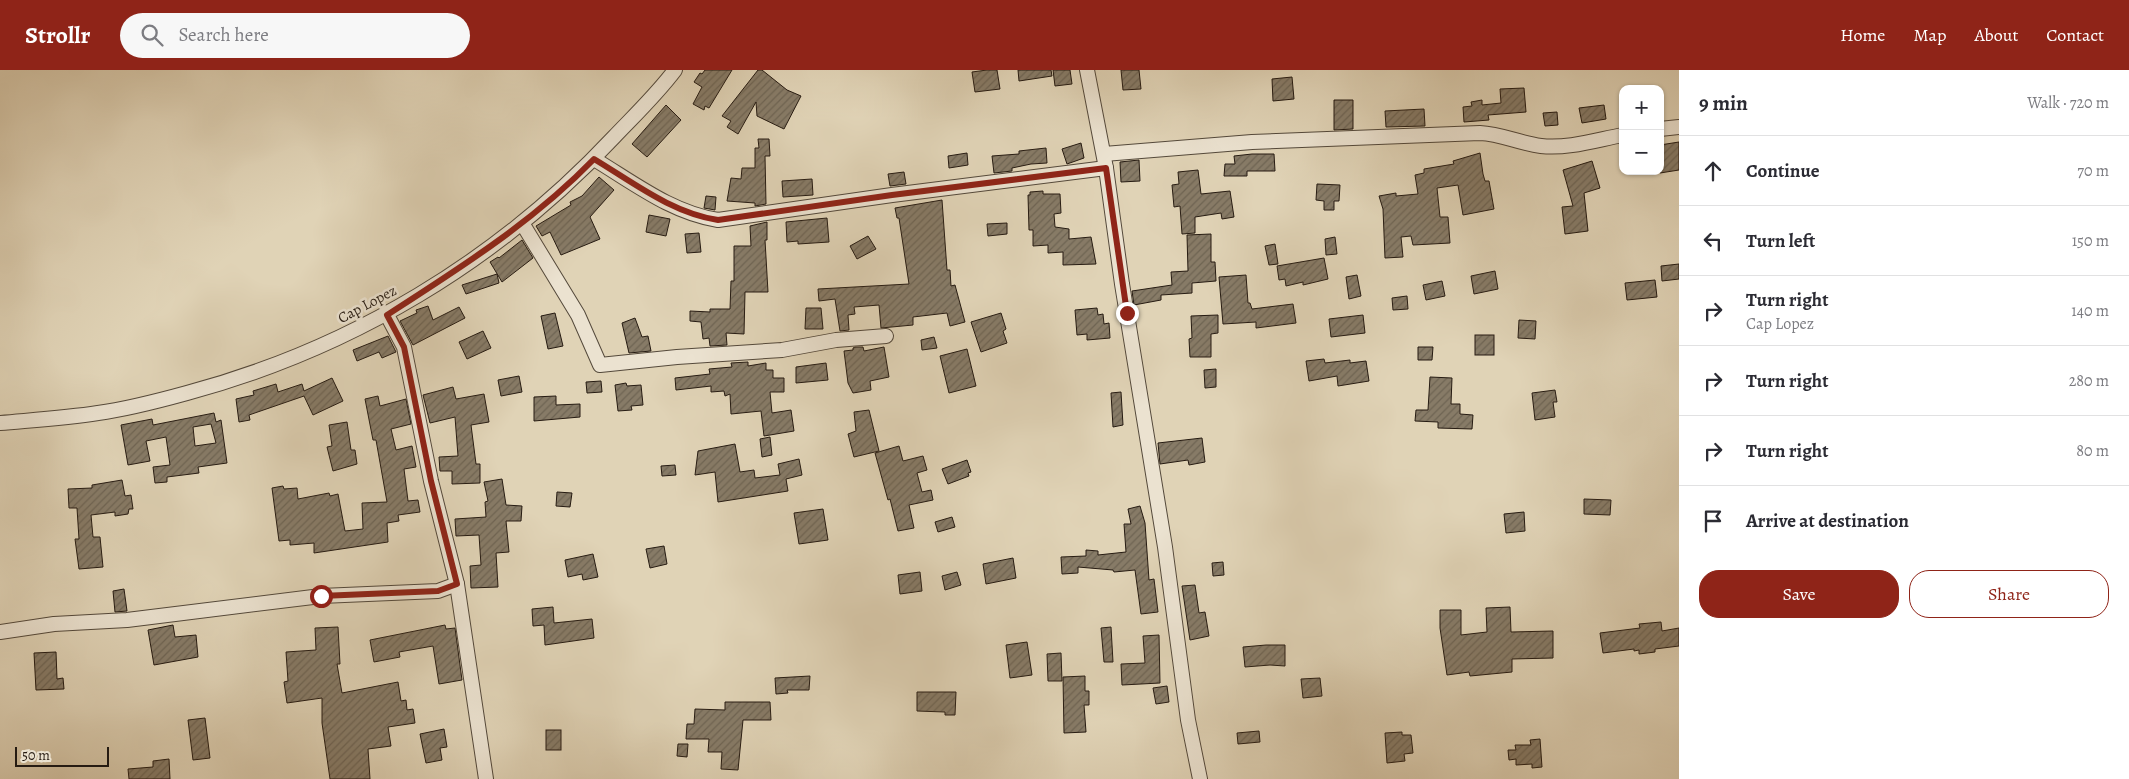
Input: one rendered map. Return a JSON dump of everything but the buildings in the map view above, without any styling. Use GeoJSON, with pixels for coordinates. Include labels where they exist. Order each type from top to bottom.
{"type":"FeatureCollection","features":[{"type":"Feature","properties":{"kind":"street","name":"Cap Lopez"},"geometry":{"type":"LineString","coordinates":[[0,422],[99,413],[226,382],[291,360],[387,315],[472,261],[522,223],[575,178],[675,70]]}},
{"type":"Feature","properties":{"kind":"street"},"geometry":{"type":"LineString","coordinates":[[1087,70],[1105,161],[1122,284],[1166,547],[1188,720],[1200,779]]}},
{"type":"Feature","properties":{"kind":"street"},"geometry":{"type":"LineString","coordinates":[[1664,129],[1679,127]]}},
{"type":"Feature","properties":{"kind":"street"},"geometry":{"type":"LineString","coordinates":[[594,159],[674,208],[697,217],[718,220],[892,195],[1105,161],[1252,142],[1480,133],[1498,134],[1520,143],[1565,146],[1619,136]]}},
{"type":"Feature","properties":{"kind":"street"},"geometry":{"type":"LineString","coordinates":[[522,223],[578,315],[600,365],[677,357],[782,350],[836,340],[886,336]]}},
{"type":"Feature","properties":{"kind":"street"},"geometry":{"type":"LineString","coordinates":[[387,315],[404,347],[431,481],[457,584],[486,779]]}},
{"type":"Feature","properties":{"kind":"street"},"geometry":{"type":"LineString","coordinates":[[0,632],[54,624],[127,620],[321,596],[438,591],[457,584]]}},
{"type":"Feature","properties":{"kind":"route"},"geometry":{"type":"LineString","coordinates":[[321,596],[438,591],[457,584],[431,481],[404,347],[387,315],[497,243],[575,178],[594,159],[674,208],[697,217],[718,220],[892,195],[1106,168],[1127,313]]}}]}
